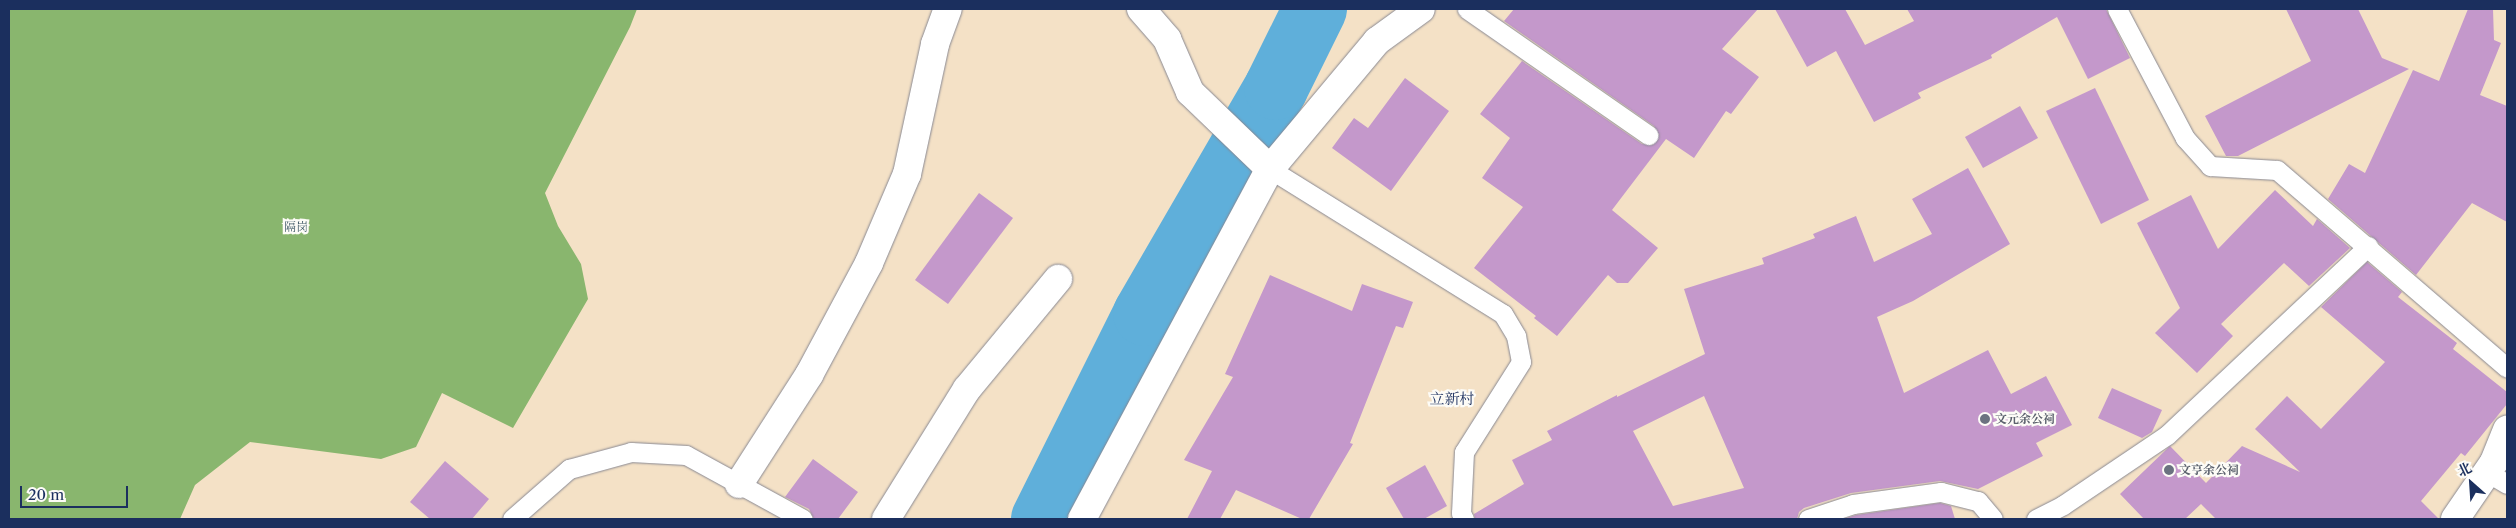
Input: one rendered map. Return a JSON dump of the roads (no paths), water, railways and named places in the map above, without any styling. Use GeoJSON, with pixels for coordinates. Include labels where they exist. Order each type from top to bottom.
{"type":"FeatureCollection","features":[{"type":"Feature","properties":{"kind":"street"},"geometry":{"type":"LineString","coordinates":[[739,484],[809,375],[869,263],[907,174],[935,44],[948,9]]}},
{"type":"Feature","properties":{"kind":"street"},"geometry":{"type":"LineString","coordinates":[[1141,9],[1167,39],[1190,92],[1263,162]]}},
{"type":"Feature","properties":{"kind":"street"},"geometry":{"type":"LineString","coordinates":[[1082,519],[1263,162],[1377,41],[1421,9]]}},
{"type":"Feature","properties":{"kind":"street"},"geometry":{"type":"LineString","coordinates":[[886,519],[967,389],[1058,279]]}},
{"type":"Feature","properties":{"kind":"street"},"geometry":{"type":"LineString","coordinates":[[2455,519],[2497,478],[2494,462],[2507,429]]}},
{"type":"Feature","properties":{"kind":"lane"},"geometry":{"type":"LineString","coordinates":[[1467,9],[1648,135]]}},
{"type":"Feature","properties":{"kind":"lane"},"geometry":{"type":"LineString","coordinates":[[2117,9],[2185,138],[2210,166],[2277,170],[2368,246],[2507,368]]}},
{"type":"Feature","properties":{"kind":"lane"},"geometry":{"type":"LineString","coordinates":[[1263,162],[1503,314],[1516,336],[1522,362],[1464,452],[1461,513],[1464,519]]}},
{"type":"Feature","properties":{"kind":"lane"},"geometry":{"type":"LineString","coordinates":[[2036,519],[2063,505],[2168,435],[2368,246]]}},
{"type":"Feature","properties":{"kind":"lane"},"geometry":{"type":"LineString","coordinates":[[512,519],[569,469],[631,452],[686,455],[803,519]]}},
{"type":"Feature","properties":{"kind":"lane"},"geometry":{"type":"LineString","coordinates":[[1808,519],[1853,504],[1941,492],[1978,500],[1993,519]]}},
{"type":"Feature","properties":{"kind":"waterway"},"geometry":{"type":"LineString","coordinates":[[1043,519],[1145,314],[1276,88],[1315,9]]}},
{"type":"Feature","properties":{"kind":"place","name":"文元余公祠"},"geometry":{"type":"Point","coordinates":[1985,419]}},
{"type":"Feature","properties":{"kind":"place","name":"文亨余公祠"},"geometry":{"type":"Point","coordinates":[2169,470]}},
{"type":"Feature","properties":{"kind":"district","name":"立新村"},"geometry":{"type":"Point","coordinates":[1452,399]}},
{"type":"Feature","properties":{"kind":"park label","name":"隔岗"},"geometry":{"type":"Point","coordinates":[296,227]}}]}
